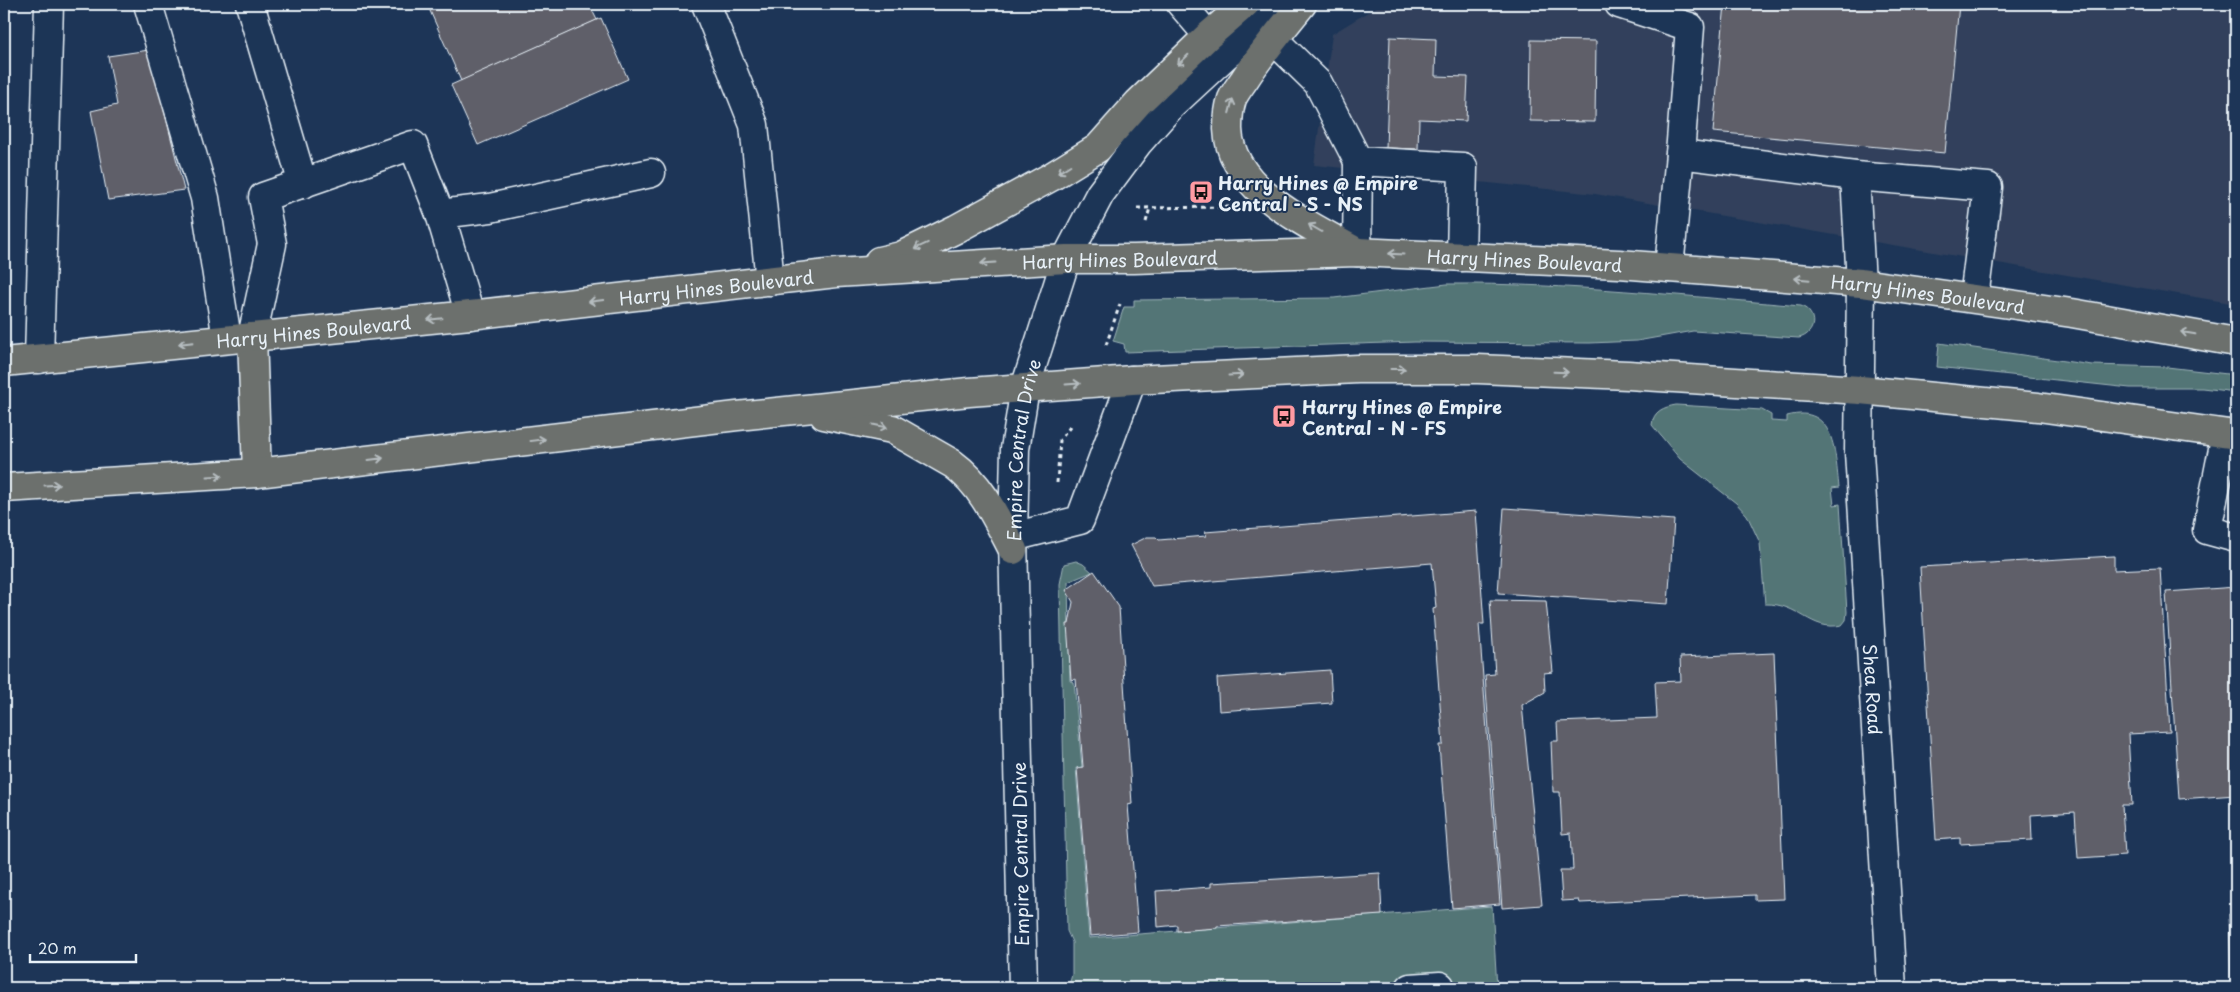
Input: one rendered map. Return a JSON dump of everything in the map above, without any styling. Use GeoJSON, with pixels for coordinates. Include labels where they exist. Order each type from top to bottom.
{"type":"FeatureCollection","features":[{"type":"Feature","properties":{"kind":"main road"},"geometry":{"type":"LineString","coordinates":[[836,273],[901,256],[956,229],[1051,177],[1098,148],[1138,103],[1208,36],[1245,4]]}},
{"type":"Feature","properties":{"kind":"main road"},"geometry":{"type":"LineString","coordinates":[[1302,4],[1256,61],[1232,99],[1228,121],[1228,141],[1236,163],[1248,180],[1286,211],[1357,252]]}},
{"type":"Feature","properties":{"kind":"main road","name":"Harry Hines Boulevard"},"geometry":{"type":"LineString","coordinates":[[4,362],[470,315],[836,273],[1066,259],[1134,259],[1357,252],[1669,268],[1861,283],[2072,313],[2236,342]]}},
{"type":"Feature","properties":{"kind":"main road"},"geometry":{"type":"LineString","coordinates":[[239,338],[257,473]]}},
{"type":"Feature","properties":{"kind":"main road"},"geometry":{"type":"LineString","coordinates":[[4,488],[257,473],[969,392],[1132,380],[1358,369],[1478,369],[1628,375],[1860,390],[2038,407],[2231,434]]}},
{"type":"Feature","properties":{"kind":"main road"},"geometry":{"type":"LineString","coordinates":[[798,410],[892,428],[953,464],[962,471],[990,505],[1013,544]]}},
{"type":"Feature","properties":{"kind":"street"},"geometry":{"type":"LineString","coordinates":[[39,358],[48,4]]}},
{"type":"Feature","properties":{"kind":"street"},"geometry":{"type":"LineString","coordinates":[[148,4],[205,198],[239,338]]}},
{"type":"Feature","properties":{"kind":"street"},"geometry":{"type":"LineString","coordinates":[[250,4],[302,184]]}},
{"type":"Feature","properties":{"kind":"street"},"geometry":{"type":"LineString","coordinates":[[706,4],[754,126],[770,281]]}},
{"type":"Feature","properties":{"kind":"street"},"geometry":{"type":"LineString","coordinates":[[1181,4],[1225,56]]}},
{"type":"Feature","properties":{"kind":"street","name":"Empire Central Drive"},"geometry":{"type":"LineString","coordinates":[[1023,988],[1013,544],[1015,449],[1025,388],[1066,259],[1100,194],[1138,143],[1170,106],[1225,56],[1288,4]]}},
{"type":"Feature","properties":{"kind":"street"},"geometry":{"type":"LineString","coordinates":[[1619,4],[1690,27],[1669,268]]}},
{"type":"Feature","properties":{"kind":"street"},"geometry":{"type":"LineString","coordinates":[[1274,39],[1318,83],[1358,161],[1357,252]]}},
{"type":"Feature","properties":{"kind":"street"},"geometry":{"type":"LineString","coordinates":[[239,338],[272,244],[263,197],[413,145],[440,214],[470,315]]}},
{"type":"Feature","properties":{"kind":"street"},"geometry":{"type":"LineString","coordinates":[[1680,154],[1855,176],[1988,187],[1974,298]]}},
{"type":"Feature","properties":{"kind":"street"},"geometry":{"type":"LineString","coordinates":[[1358,161],[1463,167],[1461,257]]}},
{"type":"Feature","properties":{"kind":"street"},"geometry":{"type":"LineString","coordinates":[[440,214],[490,208],[652,173]]}},
{"type":"Feature","properties":{"kind":"street","name":"Shea Road"},"geometry":{"type":"LineString","coordinates":[[1855,176],[1861,283],[1859,452],[1892,988]]}},
{"type":"Feature","properties":{"kind":"street"},"geometry":{"type":"LineString","coordinates":[[1013,544],[1080,520],[1132,380]]}},
{"type":"Feature","properties":{"kind":"street"},"geometry":{"type":"LineString","coordinates":[[2231,434],[2207,530],[2236,538]]}},
{"type":"Feature","properties":{"kind":"street"},"geometry":{"type":"LineString","coordinates":[[1410,988],[1440,986]]}},
{"type":"Feature","properties":{"kind":"path"},"geometry":{"type":"LineString","coordinates":[[1137,208],[1232,207]]}},
{"type":"Feature","properties":{"kind":"path"},"geometry":{"type":"LineString","coordinates":[[1146,222],[1150,208]]}},
{"type":"Feature","properties":{"kind":"path"},"geometry":{"type":"LineString","coordinates":[[1106,346],[1120,304]]}},
{"type":"Feature","properties":{"kind":"shaded area"},"geometry":{"type":"Polygon","coordinates":[[[1381,4],[2236,4],[2236,304],[1595,194],[1314,165],[1332,34],[1381,4]]]}},
{"type":"Feature","properties":{"kind":"green space"},"geometry":{"type":"Polygon","coordinates":[[[1447,284],[1580,288],[1801,306],[1810,313],[1813,323],[1809,332],[1799,338],[1693,331],[1637,341],[1590,343],[1415,342],[1125,352],[1124,344],[1113,341],[1124,307],[1134,307],[1134,300],[1334,298],[1447,284]]]}},
{"type":"Feature","properties":{"kind":"green space"},"geometry":{"type":"Polygon","coordinates":[[[1939,343],[2092,365],[2167,367],[2236,375],[2236,392],[2202,388],[2130,388],[1937,367],[1939,343]]]}},
{"type":"Feature","properties":{"kind":"green space"},"geometry":{"type":"Polygon","coordinates":[[[1676,405],[1762,410],[1771,415],[1771,421],[1787,422],[1787,416],[1803,414],[1815,417],[1824,424],[1834,447],[1839,487],[1832,488],[1834,505],[1840,504],[1847,612],[1846,620],[1842,625],[1821,625],[1787,608],[1765,604],[1760,543],[1747,515],[1736,503],[1680,459],[1652,425],[1654,416],[1657,413],[1667,407],[1676,405]]]}},
{"type":"Feature","properties":{"kind":"green space"},"geometry":{"type":"Polygon","coordinates":[[[1076,561],[1092,572],[1068,582],[1070,681],[1074,682],[1082,767],[1076,768],[1089,938],[1492,906],[1497,988],[1068,988],[1072,975],[1072,942],[1067,931],[1060,584],[1064,564],[1076,561]]]}},
{"type":"Feature","properties":{"kind":"building"},"geometry":{"type":"Polygon","coordinates":[[[427,4],[589,4],[597,20],[461,81],[427,4]]]}},
{"type":"Feature","properties":{"kind":"building"},"geometry":{"type":"Polygon","coordinates":[[[1725,4],[1959,4],[1945,153],[1713,132],[1725,4]]]}},
{"type":"Feature","properties":{"kind":"building"},"geometry":{"type":"Polygon","coordinates":[[[601,18],[628,79],[478,145],[451,85],[601,18]]]}},
{"type":"Feature","properties":{"kind":"building"},"geometry":{"type":"Polygon","coordinates":[[[1390,37],[1436,39],[1435,76],[1468,77],[1466,121],[1419,119],[1418,149],[1386,148],[1390,37]]]}},
{"type":"Feature","properties":{"kind":"building"},"geometry":{"type":"Polygon","coordinates":[[[1531,40],[1596,41],[1595,122],[1530,121],[1531,40]]]}},
{"type":"Feature","properties":{"kind":"building"},"geometry":{"type":"Polygon","coordinates":[[[149,50],[184,190],[108,200],[91,111],[117,105],[108,56],[149,50]]]}},
{"type":"Feature","properties":{"kind":"building"},"geometry":{"type":"Polygon","coordinates":[[[1504,508],[1674,520],[1668,604],[1498,593],[1504,508]]]}},
{"type":"Feature","properties":{"kind":"building"},"geometry":{"type":"Polygon","coordinates":[[[1476,511],[1484,624],[1479,624],[1500,904],[1452,908],[1439,745],[1443,745],[1433,609],[1436,608],[1432,563],[1152,586],[1131,545],[1147,537],[1156,537],[1159,540],[1206,536],[1205,532],[1476,511]]]}},
{"type":"Feature","properties":{"kind":"building"},"geometry":{"type":"Polygon","coordinates":[[[2114,556],[2114,570],[2160,568],[2170,732],[2128,734],[2132,805],[2122,805],[2125,855],[2078,858],[2075,812],[2031,815],[2032,840],[1960,844],[1960,838],[1936,840],[1920,567],[2114,556]]]}},
{"type":"Feature","properties":{"kind":"building"},"geometry":{"type":"Polygon","coordinates":[[[1094,571],[1119,607],[1132,804],[1128,805],[1138,932],[1090,936],[1077,768],[1083,767],[1076,679],[1071,680],[1067,624],[1069,624],[1073,602],[1066,590],[1094,571]]]}},
{"type":"Feature","properties":{"kind":"building"},"geometry":{"type":"Polygon","coordinates":[[[2236,587],[2236,795],[2179,799],[2166,592],[2236,587]]]}},
{"type":"Feature","properties":{"kind":"building"},"geometry":{"type":"Polygon","coordinates":[[[1490,600],[1546,601],[1553,672],[1544,673],[1545,692],[1522,705],[1542,905],[1502,908],[1485,675],[1495,674],[1490,600]]]}},
{"type":"Feature","properties":{"kind":"building"},"geometry":{"type":"Polygon","coordinates":[[[1774,653],[1784,899],[1755,900],[1755,895],[1580,903],[1579,900],[1562,901],[1560,870],[1573,870],[1571,833],[1562,834],[1560,792],[1553,792],[1551,741],[1558,741],[1557,722],[1657,718],[1655,682],[1681,681],[1680,657],[1774,653]]]}},
{"type":"Feature","properties":{"kind":"building"},"geometry":{"type":"Polygon","coordinates":[[[1330,670],[1332,703],[1219,711],[1217,678],[1330,670]]]}},
{"type":"Feature","properties":{"kind":"building"},"geometry":{"type":"Polygon","coordinates":[[[1380,873],[1382,915],[1217,926],[1217,928],[1177,931],[1177,925],[1158,927],[1156,891],[1211,887],[1211,883],[1380,873]]]}},
{"type":"Feature","properties":{"kind":"building"},"geometry":{"type":"Polygon","coordinates":[[[2236,913],[2236,983],[2231,983],[2229,914],[2236,913]]]}},
{"type":"Feature","properties":{"kind":"place","name":"Harry Hines @ Empire Central - S - NS"},"geometry":{"type":"Point","coordinates":[1201,192]}},
{"type":"Feature","properties":{"kind":"place","name":"Harry Hines @ Empire Central - N - FS"},"geometry":{"type":"Point","coordinates":[1284,416]}}]}
